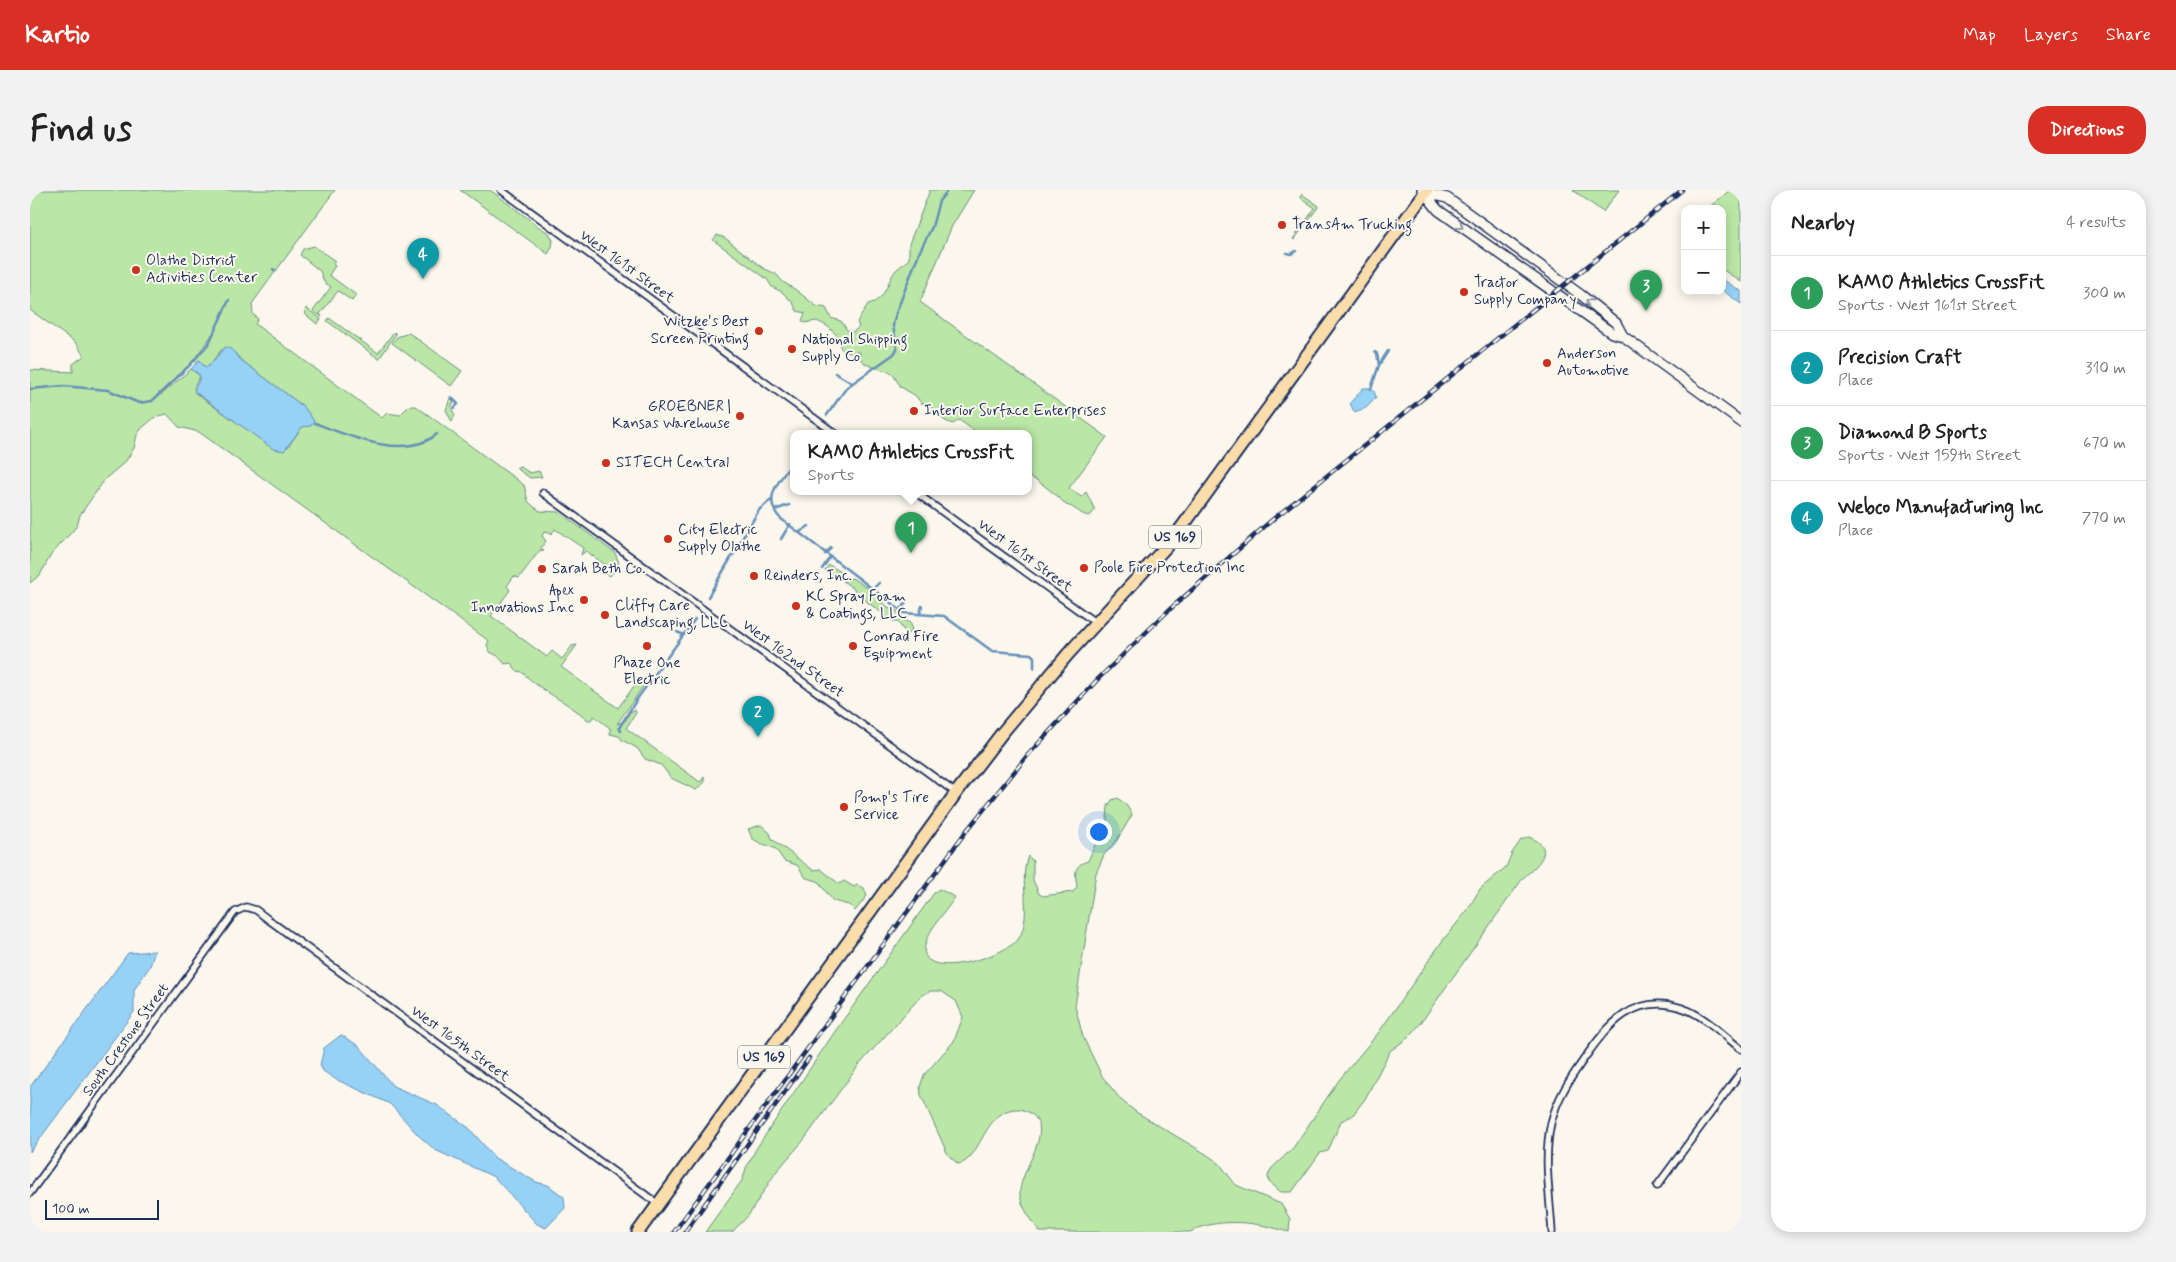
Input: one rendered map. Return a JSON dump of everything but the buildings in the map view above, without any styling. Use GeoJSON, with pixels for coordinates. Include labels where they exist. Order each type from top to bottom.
{"type":"FeatureCollection","features":[{"type":"Feature","properties":{"kind":"highway","name":"US 169"},"geometry":{"type":"LineString","coordinates":[[638,1232],[956,793],[1008,726],[1096,623],[1153,563],[1198,507],[1425,191]]}},
{"type":"Feature","properties":{"kind":"main road"},"geometry":{"type":"LineString","coordinates":[[1425,191],[1438,210],[1612,333],[1623,336],[1741,422]]}},
{"type":"Feature","properties":{"kind":"main road"},"geometry":{"type":"LineString","coordinates":[[1425,191],[1447,198],[1575,291],[1616,323],[1623,336]]}},
{"type":"Feature","properties":{"kind":"street","name":"West 161st Street"},"geometry":{"type":"LineString","coordinates":[[501,190],[831,430]]}},
{"type":"Feature","properties":{"kind":"street","name":"West 162nd Street"},"geometry":{"type":"LineString","coordinates":[[543,494],[956,793]]}},
{"type":"Feature","properties":{"kind":"street","name":"West 161st Street"},"geometry":{"type":"LineString","coordinates":[[919,495],[1096,623]]}},
{"type":"Feature","properties":{"kind":"street","name":"West 165th Street"},"geometry":{"type":"LineString","coordinates":[[246,907],[269,920],[658,1204]]}},
{"type":"Feature","properties":{"kind":"street","name":"South Crestone Street"},"geometry":{"type":"LineString","coordinates":[[30,1193],[236,912],[246,907]]}},
{"type":"Feature","properties":{"kind":"street"},"geometry":{"type":"LineString","coordinates":[[1552,1232],[1547,1151],[1551,1122],[1559,1097],[1610,1024],[1636,1008],[1670,1005],[1692,1012],[1741,1049]]}},
{"type":"Feature","properties":{"kind":"street"},"geometry":{"type":"LineString","coordinates":[[1656,1186],[1741,1072]]}},
{"type":"Feature","properties":{"kind":"green space"},"geometry":{"type":"Polygon","coordinates":[[[30,190],[335,190],[276,271],[272,269],[275,272],[252,304],[253,314],[258,319],[255,324],[382,418],[387,413],[400,415],[409,406],[416,406],[524,485],[528,501],[533,506],[540,511],[559,512],[615,553],[619,563],[610,576],[604,572],[608,567],[586,551],[581,555],[583,548],[555,529],[551,534],[544,532],[542,536],[546,541],[541,548],[544,551],[540,550],[519,578],[514,576],[507,586],[510,590],[491,616],[547,657],[552,651],[562,659],[572,646],[577,645],[561,667],[618,708],[637,682],[644,685],[617,724],[626,720],[629,712],[635,710],[636,713],[626,728],[700,782],[704,777],[705,782],[696,790],[671,778],[661,765],[645,759],[637,748],[622,740],[619,736],[610,734],[610,728],[594,716],[591,720],[588,720],[572,707],[537,685],[522,672],[517,671],[511,663],[505,664],[498,656],[490,652],[487,645],[489,641],[199,432],[179,427],[167,414],[155,417],[141,429],[137,435],[134,448],[126,461],[105,479],[80,515],[77,526],[51,555],[40,575],[30,583],[30,370],[73,372],[73,364],[84,356],[76,343],[30,310],[30,190]],[[214,332],[190,365],[161,395],[191,369],[200,376],[194,387],[195,393],[273,448],[288,447],[302,427],[314,421],[304,407],[241,360],[233,351],[221,350],[208,367],[204,366],[200,361],[193,362],[209,343],[214,332]]]}},
{"type":"Feature","properties":{"kind":"green space"},"geometry":{"type":"Polygon","coordinates":[[[460,190],[490,190],[534,224],[549,233],[553,240],[548,254],[460,190]]]}},
{"type":"Feature","properties":{"kind":"green space"},"geometry":{"type":"Polygon","coordinates":[[[930,190],[974,190],[952,226],[920,302],[1107,437],[1069,488],[1081,497],[1086,492],[1095,510],[1090,516],[1084,515],[1066,505],[1032,478],[1032,430],[973,430],[959,420],[953,424],[945,421],[929,405],[921,403],[916,396],[901,387],[892,373],[872,367],[864,362],[860,359],[860,352],[842,350],[840,347],[841,339],[827,326],[817,321],[804,323],[802,321],[805,313],[797,311],[793,303],[782,292],[772,287],[767,279],[713,240],[717,235],[725,238],[763,268],[776,274],[783,282],[816,306],[826,308],[831,318],[841,321],[847,330],[853,332],[859,327],[857,322],[868,304],[883,295],[896,270],[909,259],[909,244],[930,190]]]}},
{"type":"Feature","properties":{"kind":"green space"},"geometry":{"type":"Polygon","coordinates":[[[1573,190],[1619,190],[1603,212],[1573,190]]]}},
{"type":"Feature","properties":{"kind":"green space"},"geometry":{"type":"Polygon","coordinates":[[[1730,190],[1741,190],[1741,282],[1726,272],[1726,205],[1712,205],[1730,190]]]}},
{"type":"Feature","properties":{"kind":"green space"},"geometry":{"type":"Polygon","coordinates":[[[1302,194],[1319,206],[1294,240],[1315,208],[1300,197],[1302,194]]]}},
{"type":"Feature","properties":{"kind":"green space"},"geometry":{"type":"Polygon","coordinates":[[[314,246],[335,261],[333,264],[335,266],[329,275],[356,295],[352,301],[338,291],[320,314],[322,317],[313,311],[331,287],[324,282],[320,271],[300,255],[303,249],[314,246]]]}},
{"type":"Feature","properties":{"kind":"green space"},"geometry":{"type":"Polygon","coordinates":[[[306,308],[321,319],[317,324],[305,314],[306,308]]]}},
{"type":"Feature","properties":{"kind":"green space"},"geometry":{"type":"Polygon","coordinates":[[[329,318],[378,353],[394,332],[396,334],[379,359],[327,321],[329,318]]]}},
{"type":"Feature","properties":{"kind":"green space"},"geometry":{"type":"Polygon","coordinates":[[[409,333],[462,371],[451,386],[392,343],[397,337],[409,333]]]}},
{"type":"Feature","properties":{"kind":"green space"},"geometry":{"type":"Polygon","coordinates":[[[450,398],[454,401],[451,408],[455,415],[452,422],[446,410],[450,398]]]}},
{"type":"Feature","properties":{"kind":"green space"},"geometry":{"type":"Polygon","coordinates":[[[519,466],[530,473],[539,471],[542,477],[530,478],[516,468],[519,466]]]}},
{"type":"Feature","properties":{"kind":"green space"},"geometry":{"type":"Polygon","coordinates":[[[829,565],[841,572],[842,578],[836,578],[825,570],[829,565]]]}},
{"type":"Feature","properties":{"kind":"green space"},"geometry":{"type":"Polygon","coordinates":[[[852,578],[868,588],[890,609],[897,611],[905,621],[911,623],[912,634],[905,632],[897,621],[893,621],[867,602],[863,596],[855,594],[854,589],[843,581],[852,578]]]}},
{"type":"Feature","properties":{"kind":"green space"},"geometry":{"type":"Polygon","coordinates":[[[1118,798],[1127,806],[1132,815],[1117,840],[1104,855],[1096,873],[1075,1006],[1083,1037],[1102,1076],[1121,1100],[1136,1112],[1219,1163],[1236,1185],[1281,1204],[1290,1219],[1289,1232],[1253,1224],[1231,1222],[1210,1225],[1190,1232],[1040,1232],[1025,1209],[1020,1194],[1021,1184],[1039,1135],[1039,1124],[1033,1115],[1020,1109],[1008,1110],[998,1116],[966,1161],[958,1164],[948,1155],[921,1095],[920,1087],[924,1075],[954,1041],[963,1017],[956,1001],[941,991],[931,991],[922,995],[859,1065],[803,1141],[776,1172],[748,1216],[732,1232],[705,1232],[743,1179],[746,1168],[756,1149],[836,1030],[934,893],[939,889],[955,897],[927,939],[925,945],[926,957],[934,963],[948,965],[964,963],[998,952],[1019,938],[1023,929],[1025,919],[1024,876],[1028,856],[1033,861],[1033,880],[1039,894],[1043,896],[1073,892],[1077,887],[1077,868],[1088,861],[1097,840],[1106,831],[1108,806],[1112,800],[1118,798]]]}},
{"type":"Feature","properties":{"kind":"green space"},"geometry":{"type":"Polygon","coordinates":[[[761,825],[770,833],[772,839],[813,870],[821,869],[839,884],[844,881],[854,887],[857,885],[864,888],[867,896],[855,911],[849,905],[833,901],[818,881],[806,878],[797,865],[784,861],[776,849],[752,838],[748,829],[761,825]]]}},
{"type":"Feature","properties":{"kind":"green space"},"geometry":{"type":"Polygon","coordinates":[[[1529,837],[1538,841],[1542,846],[1544,852],[1539,863],[1523,878],[1420,1024],[1409,1037],[1390,1051],[1365,1099],[1352,1116],[1341,1121],[1328,1151],[1320,1153],[1292,1192],[1281,1192],[1269,1182],[1268,1176],[1271,1169],[1293,1148],[1339,1080],[1379,1032],[1443,940],[1467,911],[1480,889],[1506,867],[1512,853],[1521,840],[1529,837]]]}},
{"type":"Feature","properties":{"kind":"water"},"geometry":{"type":"Polygon","coordinates":[[[1726,282],[1741,291],[1741,304],[1726,293],[1726,282]]]}},
{"type":"Feature","properties":{"kind":"water"},"geometry":{"type":"Polygon","coordinates":[[[225,347],[231,349],[241,360],[304,407],[314,421],[311,426],[302,427],[284,451],[273,449],[194,391],[200,378],[199,374],[191,369],[199,360],[204,366],[208,367],[225,347]]]}},
{"type":"Feature","properties":{"kind":"water"},"geometry":{"type":"Polygon","coordinates":[[[1363,388],[1370,388],[1374,391],[1376,398],[1366,408],[1354,412],[1350,403],[1363,388]]]}},
{"type":"Feature","properties":{"kind":"water"},"geometry":{"type":"Polygon","coordinates":[[[155,951],[150,966],[134,990],[134,1012],[30,1152],[30,1087],[128,953],[155,951]]]}},
{"type":"Feature","properties":{"kind":"water"},"geometry":{"type":"Polygon","coordinates":[[[341,1035],[359,1046],[393,1086],[437,1105],[469,1128],[495,1158],[536,1182],[548,1185],[564,1197],[565,1208],[546,1228],[537,1224],[494,1177],[435,1150],[418,1135],[390,1104],[335,1079],[323,1071],[320,1065],[324,1048],[341,1035]]]}},
{"type":"Feature","properties":{"kind":"waterway"},"geometry":{"type":"LineString","coordinates":[[827,415],[847,387],[894,354],[897,349],[893,325],[896,313],[919,253],[932,227],[939,201],[948,190]]}},
{"type":"Feature","properties":{"kind":"waterway"},"geometry":{"type":"LineString","coordinates":[[1287,253],[1291,254],[1296,251]]}},
{"type":"Feature","properties":{"kind":"waterway"},"geometry":{"type":"LineString","coordinates":[[30,389],[63,386],[108,390],[139,403],[152,401],[190,365],[209,343],[229,300]]}},
{"type":"Feature","properties":{"kind":"waterway"},"geometry":{"type":"LineString","coordinates":[[1371,389],[1379,365],[1388,351]]}},
{"type":"Feature","properties":{"kind":"waterway"},"geometry":{"type":"LineString","coordinates":[[1375,352],[1379,364]]}},
{"type":"Feature","properties":{"kind":"waterway"},"geometry":{"type":"LineString","coordinates":[[835,373],[852,383]]}},
{"type":"Feature","properties":{"kind":"waterway"},"geometry":{"type":"LineString","coordinates":[[451,397],[458,404],[454,408]]}},
{"type":"Feature","properties":{"kind":"waterway"},"geometry":{"type":"LineString","coordinates":[[315,423],[360,439],[393,446],[409,446],[424,442],[437,434]]}},
{"type":"Feature","properties":{"kind":"waterway"},"geometry":{"type":"LineString","coordinates":[[790,466],[779,481],[773,496],[772,503],[780,518],[904,613],[944,616],[992,651],[1031,654],[1034,657],[1034,668]]}},
{"type":"Feature","properties":{"kind":"waterway"},"geometry":{"type":"LineString","coordinates":[[708,597],[759,510],[772,499]]}},
{"type":"Feature","properties":{"kind":"waterway"},"geometry":{"type":"LineString","coordinates":[[775,510],[789,505]]}},
{"type":"Feature","properties":{"kind":"waterway"},"geometry":{"type":"LineString","coordinates":[[781,539],[790,524]]}},
{"type":"Feature","properties":{"kind":"waterway"},"geometry":{"type":"LineString","coordinates":[[800,532],[809,526]]}},
{"type":"Feature","properties":{"kind":"waterway"},"geometry":{"type":"LineString","coordinates":[[825,554],[831,548]]}},
{"type":"Feature","properties":{"kind":"waterway"},"geometry":{"type":"LineString","coordinates":[[822,569],[830,557]]}},
{"type":"Feature","properties":{"kind":"waterway"},"geometry":{"type":"LineString","coordinates":[[873,589],[879,583]]}},
{"type":"Feature","properties":{"kind":"waterway"},"geometry":{"type":"LineString","coordinates":[[900,610],[906,603]]}},
{"type":"Feature","properties":{"kind":"waterway"},"geometry":{"type":"LineString","coordinates":[[920,614],[922,606]]}},
{"type":"Feature","properties":{"kind":"waterway"},"geometry":{"type":"LineString","coordinates":[[621,731],[619,728],[637,699],[695,619]]}},
{"type":"Feature","properties":{"kind":"waterway"},"geometry":{"type":"LineString","coordinates":[[677,632],[684,635]]}},
{"type":"Feature","properties":{"kind":"railway"},"geometry":{"type":"LineString","coordinates":[[674,1232],[964,834],[1027,756],[1098,679],[1169,610],[1272,520],[1682,190]]}},
{"type":"Feature","properties":{"kind":"railway"},"geometry":{"type":"LineString","coordinates":[[685,1232],[809,1058]]}},
{"type":"Feature","properties":{"kind":"place","name":"TransAm Trucking"},"geometry":{"type":"Point","coordinates":[1282,225]}},
{"type":"Feature","properties":{"kind":"place","name":"Olathe District Activities Center"},"geometry":{"type":"Point","coordinates":[136,270]}},
{"type":"Feature","properties":{"kind":"place","name":"Webco Manufacturing Inc"},"geometry":{"type":"Point","coordinates":[423,279]}},
{"type":"Feature","properties":{"kind":"place","name":"Tractor Supply Company"},"geometry":{"type":"Point","coordinates":[1464,292]}},
{"type":"Feature","properties":{"kind":"place","name":"Diamond B Sports"},"geometry":{"type":"Point","coordinates":[1646,311]}},
{"type":"Feature","properties":{"kind":"place","name":"Witzke's Best Screen Printing"},"geometry":{"type":"Point","coordinates":[759,331]}},
{"type":"Feature","properties":{"kind":"place","name":"National Shipping Supply Co"},"geometry":{"type":"Point","coordinates":[792,349]}},
{"type":"Feature","properties":{"kind":"place","name":"Anderson Automotive"},"geometry":{"type":"Point","coordinates":[1547,363]}},
{"type":"Feature","properties":{"kind":"place","name":"Interior Surface Enterprises"},"geometry":{"type":"Point","coordinates":[914,411]}},
{"type":"Feature","properties":{"kind":"place","name":"GROEBNER | Kansas Warehouse"},"geometry":{"type":"Point","coordinates":[740,416]}},
{"type":"Feature","properties":{"kind":"place","name":"SITECH Central"},"geometry":{"type":"Point","coordinates":[606,463]}},
{"type":"Feature","properties":{"kind":"place","name":"City Electric Supply Olathe"},"geometry":{"type":"Point","coordinates":[668,539]}},
{"type":"Feature","properties":{"kind":"place","name":"KAMO Athletics CrossFit"},"geometry":{"type":"Point","coordinates":[911,553]}},
{"type":"Feature","properties":{"kind":"place","name":"Poole Fire Protection Inc"},"geometry":{"type":"Point","coordinates":[1084,568]}},
{"type":"Feature","properties":{"kind":"place","name":"Sarah Beth Co."},"geometry":{"type":"Point","coordinates":[542,569]}},
{"type":"Feature","properties":{"kind":"place","name":"Reinders, Inc."},"geometry":{"type":"Point","coordinates":[754,576]}},
{"type":"Feature","properties":{"kind":"place","name":"Apex Innovations Inc"},"geometry":{"type":"Point","coordinates":[584,600]}},
{"type":"Feature","properties":{"kind":"place","name":"KC Spray Foam & Coatings, LLC"},"geometry":{"type":"Point","coordinates":[796,606]}},
{"type":"Feature","properties":{"kind":"place","name":"Cliffy Care Landscaping, LLC"},"geometry":{"type":"Point","coordinates":[605,615]}},
{"type":"Feature","properties":{"kind":"place","name":"Phaze One Electric"},"geometry":{"type":"Point","coordinates":[647,646]}},
{"type":"Feature","properties":{"kind":"place","name":"Conrad Fire Equipment"},"geometry":{"type":"Point","coordinates":[853,646]}},
{"type":"Feature","properties":{"kind":"place","name":"Precision Craft"},"geometry":{"type":"Point","coordinates":[758,737]}},
{"type":"Feature","properties":{"kind":"place","name":"Pomp's Tire Service"},"geometry":{"type":"Point","coordinates":[844,807]}}]}
